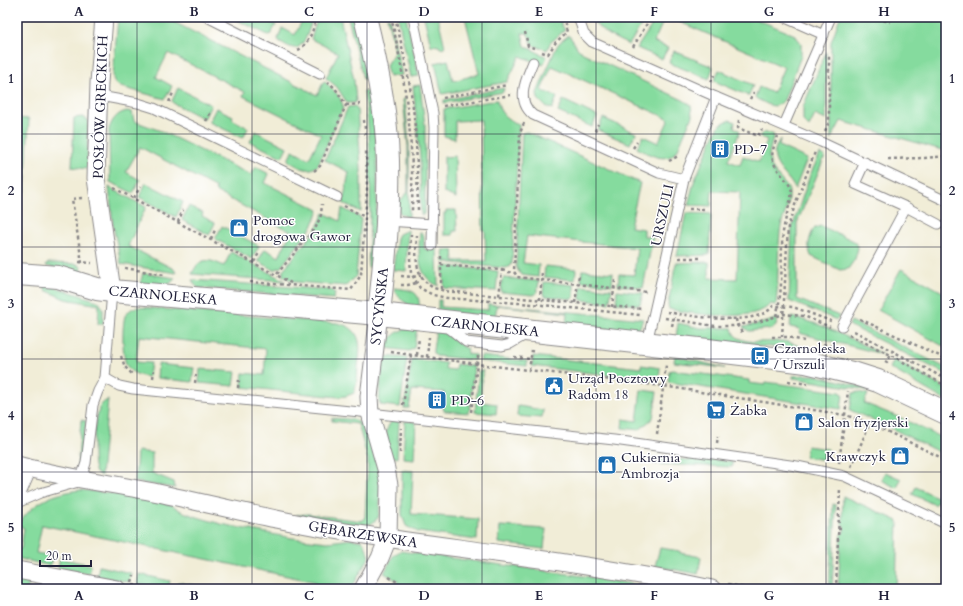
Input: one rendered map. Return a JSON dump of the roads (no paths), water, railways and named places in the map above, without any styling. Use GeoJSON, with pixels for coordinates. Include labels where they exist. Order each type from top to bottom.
{"type":"FeatureCollection","features":[{"type":"Feature","properties":{"kind":"street","name":"POSŁÓW GRECKICH"},"geometry":{"type":"LineString","coordinates":[[104,17],[99,83],[100,96],[96,153],[96,178],[112,291]]}},
{"type":"Feature","properties":{"kind":"street","name":"SYCYŃSKA"},"geometry":{"type":"LineString","coordinates":[[363,589],[380,558],[388,538],[389,485],[370,413],[369,397],[379,314],[387,221],[388,170],[385,123],[372,43],[365,17]]}},
{"type":"Feature","properties":{"kind":"street","name":"CZARNOLESKA"},"geometry":{"type":"LineString","coordinates":[[17,274],[58,276],[85,286],[112,291],[379,314],[442,321],[532,337],[647,343],[806,362],[856,374],[878,382],[946,413]]}},
{"type":"Feature","properties":{"kind":"street","name":"GĘBARZEWSKA"},"geometry":{"type":"LineString","coordinates":[[22,467],[162,494],[261,517],[321,528],[718,586]]}},
{"type":"Feature","properties":{"kind":"street"},"geometry":{"type":"LineString","coordinates":[[17,493],[22,467]]}},
{"type":"Feature","properties":{"kind":"street"},"geometry":{"type":"LineString","coordinates":[[17,570],[117,589]]}},
{"type":"Feature","properties":{"kind":"lane"},"geometry":{"type":"LineString","coordinates":[[207,17],[320,74]]}},
{"type":"Feature","properties":{"kind":"lane"},"geometry":{"type":"LineString","coordinates":[[413,17],[433,113],[432,246]]}},
{"type":"Feature","properties":{"kind":"lane"},"geometry":{"type":"LineString","coordinates":[[578,17],[584,34],[592,42],[716,97],[784,125],[944,200]]}},
{"type":"Feature","properties":{"kind":"lane"},"geometry":{"type":"LineString","coordinates":[[783,17],[822,38]]}},
{"type":"Feature","properties":{"kind":"lane"},"geometry":{"type":"LineString","coordinates":[[784,125],[831,17]]}},
{"type":"Feature","properties":{"kind":"lane"},"geometry":{"type":"LineString","coordinates":[[533,62],[524,83],[523,93],[526,108],[533,115],[659,173],[684,179]]}},
{"type":"Feature","properties":{"kind":"lane"},"geometry":{"type":"LineString","coordinates":[[100,96],[138,103],[154,108],[337,197]]}},
{"type":"Feature","properties":{"kind":"lane","name":"URSZULI"},"geometry":{"type":"LineString","coordinates":[[647,343],[684,179],[716,97]]}},
{"type":"Feature","properties":{"kind":"lane"},"geometry":{"type":"LineString","coordinates":[[861,161],[855,184],[906,207],[938,224]]}},
{"type":"Feature","properties":{"kind":"lane"},"geometry":{"type":"LineString","coordinates":[[840,329],[906,207]]}},
{"type":"Feature","properties":{"kind":"lane"},"geometry":{"type":"LineString","coordinates":[[387,221],[433,224]]}},
{"type":"Feature","properties":{"kind":"lane"},"geometry":{"type":"LineString","coordinates":[[17,503],[40,493],[75,483],[81,478],[86,463],[93,405],[105,378],[112,291]]}},
{"type":"Feature","properties":{"kind":"lane"},"geometry":{"type":"LineString","coordinates":[[105,378],[119,386],[133,389],[401,416],[642,444],[797,466],[840,475],[946,524]]}},
{"type":"Feature","properties":{"kind":"place","name":"PD-7"},"geometry":{"type":"Point","coordinates":[720,149]}},
{"type":"Feature","properties":{"kind":"place","name":"Pomoc drogowa Gawor"},"geometry":{"type":"Point","coordinates":[239,228]}},
{"type":"Feature","properties":{"kind":"place","name":"Czarnoleska / Urszuli"},"geometry":{"type":"Point","coordinates":[760,356]}},
{"type":"Feature","properties":{"kind":"place","name":"Urząd Pocztowy Radom 18"},"geometry":{"type":"Point","coordinates":[554,386]}},
{"type":"Feature","properties":{"kind":"place","name":"PD-6"},"geometry":{"type":"Point","coordinates":[437,400]}},
{"type":"Feature","properties":{"kind":"place","name":"Żabka"},"geometry":{"type":"Point","coordinates":[716,410]}},
{"type":"Feature","properties":{"kind":"place","name":"Salon fryzjerski"},"geometry":{"type":"Point","coordinates":[804,422]}},
{"type":"Feature","properties":{"kind":"place","name":"Krawczyk"},"geometry":{"type":"Point","coordinates":[900,456]}},
{"type":"Feature","properties":{"kind":"place","name":"Cukiernia Ambrozja"},"geometry":{"type":"Point","coordinates":[607,465]}}]}
